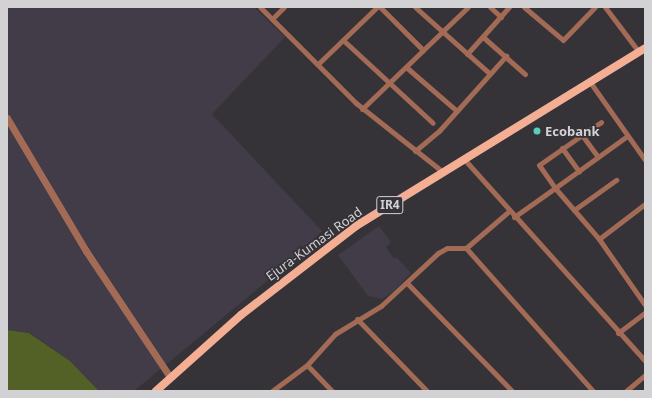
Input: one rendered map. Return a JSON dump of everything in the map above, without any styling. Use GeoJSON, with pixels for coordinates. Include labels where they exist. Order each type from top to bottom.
{"type":"FeatureCollection","features":[{"type":"Feature","properties":{"kind":"main road","name":"Ejura-Kumasi Road"},"geometry":{"type":"LineString","coordinates":[[156,391],[240,315],[322,250],[356,226],[642,50]]}},
{"type":"Feature","properties":{"kind":"street"},"geometry":{"type":"LineString","coordinates":[[260,7],[362,109],[443,172]]}},
{"type":"Feature","properties":{"kind":"street"},"geometry":{"type":"LineString","coordinates":[[272,19],[284,7]]}},
{"type":"Feature","properties":{"kind":"street"},"geometry":{"type":"LineString","coordinates":[[318,64],[377,7]]}},
{"type":"Feature","properties":{"kind":"street"},"geometry":{"type":"LineString","coordinates":[[380,7],[423,50]]}},
{"type":"Feature","properties":{"kind":"street"},"geometry":{"type":"LineString","coordinates":[[415,7],[489,73]]}},
{"type":"Feature","properties":{"kind":"street"},"geometry":{"type":"LineString","coordinates":[[362,109],[468,7]]}},
{"type":"Feature","properties":{"kind":"street"},"geometry":{"type":"LineString","coordinates":[[490,7],[501,17]]}},
{"type":"Feature","properties":{"kind":"street"},"geometry":{"type":"LineString","coordinates":[[467,54],[509,7]]}},
{"type":"Feature","properties":{"kind":"street"},"geometry":{"type":"LineString","coordinates":[[524,7],[563,40],[595,7]]}},
{"type":"Feature","properties":{"kind":"street"},"geometry":{"type":"LineString","coordinates":[[605,7],[642,50]]}},
{"type":"Feature","properties":{"kind":"street"},"geometry":{"type":"LineString","coordinates":[[483,37],[525,74]]}},
{"type":"Feature","properties":{"kind":"street"},"geometry":{"type":"LineString","coordinates":[[344,40],[433,124]]}},
{"type":"Feature","properties":{"kind":"street"},"geometry":{"type":"LineString","coordinates":[[415,151],[457,111],[489,73],[506,56]]}},
{"type":"Feature","properties":{"kind":"street"},"geometry":{"type":"LineString","coordinates":[[406,67],[457,111]]}},
{"type":"Feature","properties":{"kind":"street"},"geometry":{"type":"LineString","coordinates":[[590,82],[645,160]]}},
{"type":"Feature","properties":{"kind":"street"},"geometry":{"type":"LineString","coordinates":[[7,118],[74,231],[170,377]]}},
{"type":"Feature","properties":{"kind":"street"},"geometry":{"type":"LineString","coordinates":[[601,122],[539,165],[554,188],[599,239],[645,305]]}},
{"type":"Feature","properties":{"kind":"street"},"geometry":{"type":"LineString","coordinates":[[582,134],[598,157]]}},
{"type":"Feature","properties":{"kind":"street"},"geometry":{"type":"LineString","coordinates":[[514,217],[627,136]]}},
{"type":"Feature","properties":{"kind":"street"},"geometry":{"type":"LineString","coordinates":[[562,148],[579,171]]}},
{"type":"Feature","properties":{"kind":"street"},"geometry":{"type":"LineString","coordinates":[[464,159],[514,217],[645,362]]}},
{"type":"Feature","properties":{"kind":"street"},"geometry":{"type":"LineString","coordinates":[[574,210],[616,180]]}},
{"type":"Feature","properties":{"kind":"street"},"geometry":{"type":"LineString","coordinates":[[599,239],[645,204]]}},
{"type":"Feature","properties":{"kind":"street"},"geometry":{"type":"LineString","coordinates":[[272,391],[306,365],[335,334],[357,319],[381,306],[438,253],[447,248],[466,248],[509,211]]}},
{"type":"Feature","properties":{"kind":"street"},"geometry":{"type":"LineString","coordinates":[[466,248],[592,391]]}},
{"type":"Feature","properties":{"kind":"street"},"geometry":{"type":"LineString","coordinates":[[407,283],[512,391]]}},
{"type":"Feature","properties":{"kind":"street"},"geometry":{"type":"LineString","coordinates":[[618,333],[645,313]]}},
{"type":"Feature","properties":{"kind":"street"},"geometry":{"type":"LineString","coordinates":[[357,319],[427,391]]}},
{"type":"Feature","properties":{"kind":"street"},"geometry":{"type":"LineString","coordinates":[[306,365],[332,391]]}},
{"type":"Feature","properties":{"kind":"street"},"geometry":{"type":"LineString","coordinates":[[626,391],[645,375]]}},
{"type":"Feature","properties":{"kind":"shaded area"},"geometry":{"type":"Polygon","coordinates":[[[7,7],[254,7],[285,37],[212,114],[322,231],[284,267],[134,391],[99,391],[70,361],[30,333],[7,330],[7,7]]]}},
{"type":"Feature","properties":{"kind":"shaded area"},"geometry":{"type":"Polygon","coordinates":[[[379,226],[391,242],[386,247],[394,259],[396,257],[411,273],[393,292],[382,299],[368,296],[338,255],[379,226]]]}},
{"type":"Feature","properties":{"kind":"green space"},"geometry":{"type":"Polygon","coordinates":[[[7,330],[29,333],[70,361],[99,391],[7,391],[7,330]]]}},
{"type":"Feature","properties":{"kind":"place","name":"Ecobank"},"geometry":{"type":"Point","coordinates":[537,131]}}]}
